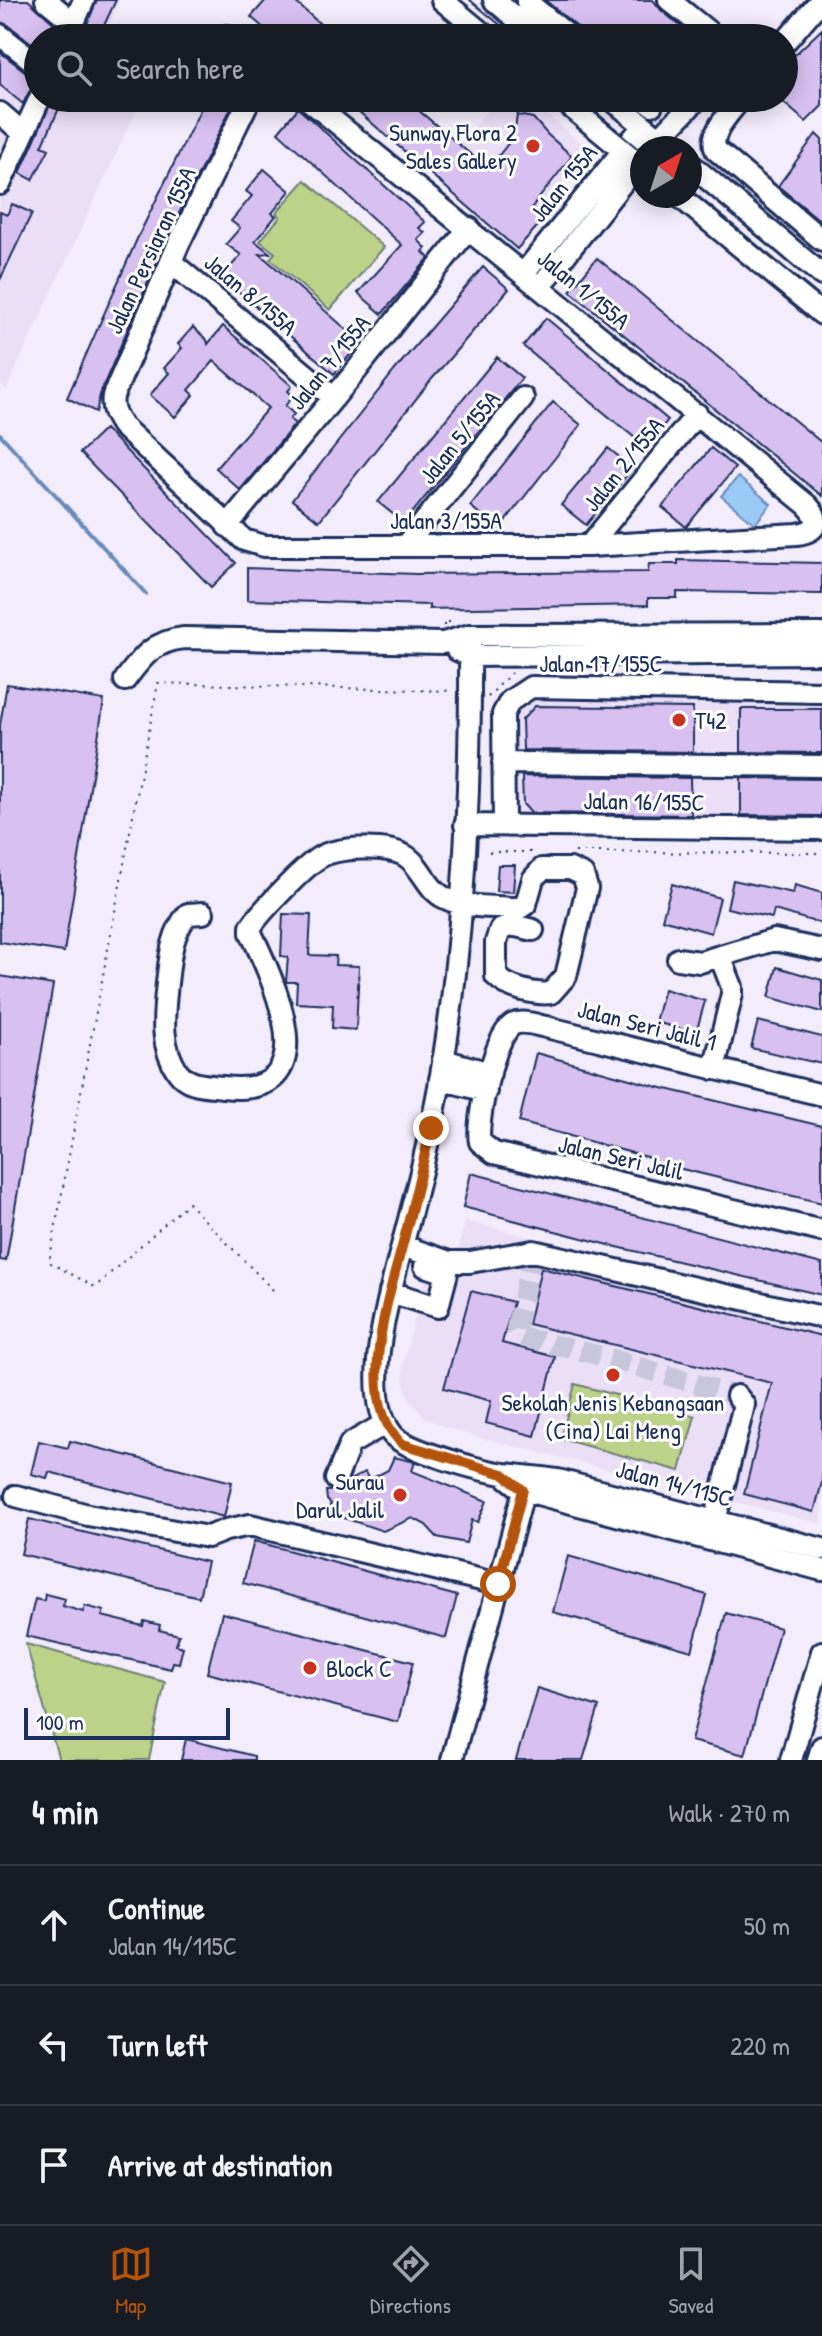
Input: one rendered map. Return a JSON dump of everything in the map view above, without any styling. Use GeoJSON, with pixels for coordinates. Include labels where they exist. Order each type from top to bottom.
{"type":"FeatureCollection","features":[{"type":"Feature","properties":{"kind":"street"},"geometry":{"type":"LineString","coordinates":[[46,0],[66,24]]}},
{"type":"Feature","properties":{"kind":"street"},"geometry":{"type":"LineString","coordinates":[[74,24],[84,0]]}},
{"type":"Feature","properties":{"kind":"street"},"geometry":{"type":"LineString","coordinates":[[442,0],[472,24]]}},
{"type":"Feature","properties":{"kind":"street"},"geometry":{"type":"LineString","coordinates":[[466,19],[482,0]]}},
{"type":"Feature","properties":{"kind":"street"},"geometry":{"type":"LineString","coordinates":[[494,0],[522,24]]}},
{"type":"Feature","properties":{"kind":"street"},"geometry":{"type":"LineString","coordinates":[[528,0],[554,24]]}},
{"type":"Feature","properties":{"kind":"street"},"geometry":{"type":"LineString","coordinates":[[669,0],[699,24]]}},
{"type":"Feature","properties":{"kind":"street"},"geometry":{"type":"LineString","coordinates":[[798,27],[821,0]]}},
{"type":"Feature","properties":{"kind":"street"},"geometry":{"type":"LineString","coordinates":[[0,35],[24,54]]}},
{"type":"Feature","properties":{"kind":"street"},"geometry":{"type":"LineString","coordinates":[[0,184],[33,112]]}},
{"type":"Feature","properties":{"kind":"street","name":"Jalan Persiaran 155A"},"geometry":{"type":"LineString","coordinates":[[122,426],[115,416],[113,396],[171,262],[243,112]]}},
{"type":"Feature","properties":{"kind":"street","name":"Jalan 1/155A"},"geometry":{"type":"LineString","coordinates":[[324,112],[807,505],[815,513],[818,524]]}},
{"type":"Feature","properties":{"kind":"street"},"geometry":{"type":"LineString","coordinates":[[584,112],[630,140]]}},
{"type":"Feature","properties":{"kind":"street"},"geometry":{"type":"LineString","coordinates":[[620,112],[637,136]]}},
{"type":"Feature","properties":{"kind":"street"},"geometry":{"type":"LineString","coordinates":[[661,136],[686,112]]}},
{"type":"Feature","properties":{"kind":"street"},"geometry":{"type":"LineString","coordinates":[[731,112],[714,135],[716,150],[822,240]]}},
{"type":"Feature","properties":{"kind":"street"},"geometry":{"type":"LineString","coordinates":[[0,113],[23,133]]}},
{"type":"Feature","properties":{"kind":"street","name":"Jalan 155A"},"geometry":{"type":"LineString","coordinates":[[524,273],[630,165]]}},
{"type":"Feature","properties":{"kind":"street","name":"Jalan 155A"},"geometry":{"type":"LineString","coordinates":[[540,287],[630,170]]}},
{"type":"Feature","properties":{"kind":"street"},"geometry":{"type":"LineString","coordinates":[[702,174],[822,275]]}},
{"type":"Feature","properties":{"kind":"street"},"geometry":{"type":"LineString","coordinates":[[694,208],[822,314]]}},
{"type":"Feature","properties":{"kind":"street","name":"Jalan 7/155A"},"geometry":{"type":"LineString","coordinates":[[227,526],[469,228]]}},
{"type":"Feature","properties":{"kind":"street","name":"Jalan 8/155A"},"geometry":{"type":"LineString","coordinates":[[171,262],[334,398]]}},
{"type":"Feature","properties":{"kind":"street","name":"Jalan 5/155A"},"geometry":{"type":"LineString","coordinates":[[405,546],[523,398]]}},
{"type":"Feature","properties":{"kind":"street","name":"Jalan 2/155A"},"geometry":{"type":"LineString","coordinates":[[589,546],[697,414]]}},
{"type":"Feature","properties":{"kind":"street","name":"Jalan 3/155A"},"geometry":{"type":"LineString","coordinates":[[122,426],[227,526],[244,540],[264,546],[589,546],[797,534],[818,524]]}},
{"type":"Feature","properties":{"kind":"street"},"geometry":{"type":"LineString","coordinates":[[470,646],[822,634]]}},
{"type":"Feature","properties":{"kind":"street"},"geometry":{"type":"LineString","coordinates":[[125,680],[146,652],[170,639],[822,653]]}},
{"type":"Feature","properties":{"kind":"street"},"geometry":{"type":"LineString","coordinates":[[452,1760],[525,1482],[416,1449],[393,1435],[379,1403],[377,1374],[384,1316],[431,1128],[442,1070],[465,825],[470,646]]}},
{"type":"Feature","properties":{"kind":"street","name":"Jalan 17/155C"},"geometry":{"type":"LineString","coordinates":[[504,825],[503,714],[510,701],[531,687],[822,692]]}},
{"type":"Feature","properties":{"kind":"street"},"geometry":{"type":"LineString","coordinates":[[503,763],[822,766]]}},
{"type":"Feature","properties":{"kind":"street","name":"Jalan 16/155C"},"geometry":{"type":"LineString","coordinates":[[465,825],[822,829]]}},
{"type":"Feature","properties":{"kind":"street"},"geometry":{"type":"LineString","coordinates":[[203,913],[188,914],[179,924],[171,950],[163,1026],[176,1070],[184,1080],[229,1088],[256,1088],[269,1083],[288,1047],[280,1003],[251,927],[318,858],[333,852],[384,848],[404,855],[417,865],[437,893],[459,904],[520,908],[529,900],[533,879],[542,869],[570,869],[583,875],[587,888],[566,976],[551,993],[543,994],[506,984],[496,976],[496,942],[500,930],[512,925],[533,930]]}},
{"type":"Feature","properties":{"kind":"street"},"geometry":{"type":"LineString","coordinates":[[678,959],[700,962],[774,940],[822,950]]}},
{"type":"Feature","properties":{"kind":"street"},"geometry":{"type":"LineString","coordinates":[[714,1069],[732,994],[720,956]]}},
{"type":"Feature","properties":{"kind":"street","name":"Jalan Seri Jalil 1"},"geometry":{"type":"LineString","coordinates":[[488,1082],[506,1030],[514,1023],[525,1022],[822,1095]]}},
{"type":"Feature","properties":{"kind":"street"},"geometry":{"type":"LineString","coordinates":[[442,1070],[488,1082]]}},
{"type":"Feature","properties":{"kind":"street","name":"Jalan Seri Jalil"},"geometry":{"type":"LineString","coordinates":[[488,1082],[478,1137],[494,1153],[822,1231]]}},
{"type":"Feature","properties":{"kind":"street"},"geometry":{"type":"LineString","coordinates":[[401,1252],[449,1262],[470,1262],[533,1251],[822,1317]]}},
{"type":"Feature","properties":{"kind":"street"},"geometry":{"type":"LineString","coordinates":[[390,1292],[438,1307],[447,1273],[401,1252]]}},
{"type":"Feature","properties":{"kind":"street"},"geometry":{"type":"LineString","coordinates":[[715,1521],[744,1405],[737,1396]]}},
{"type":"Feature","properties":{"kind":"street"},"geometry":{"type":"LineString","coordinates":[[336,1479],[350,1444],[386,1423]]}},
{"type":"Feature","properties":{"kind":"street","name":"Jalan 14/115C"},"geometry":{"type":"LineString","coordinates":[[525,1482],[715,1521],[816,1555]]}},
{"type":"Feature","properties":{"kind":"street","name":"Jalan 14/115C"},"geometry":{"type":"LineString","coordinates":[[525,1482],[816,1555]]}},
{"type":"Feature","properties":{"kind":"street"},"geometry":{"type":"LineString","coordinates":[[16,1496],[88,1515],[208,1537],[250,1525],[498,1584]]}},
{"type":"Feature","properties":{"kind":"street"},"geometry":{"type":"LineString","coordinates":[[816,1555],[822,1580]]}},
{"type":"Feature","properties":{"kind":"street"},"geometry":{"type":"LineString","coordinates":[[791,1760],[822,1652]]}},
{"type":"Feature","properties":{"kind":"street"},"geometry":{"type":"LineString","coordinates":[[818,1760],[822,1747]]}},
{"type":"Feature","properties":{"kind":"path"},"geometry":{"type":"LineString","coordinates":[[489,852],[536,852]]}},
{"type":"Feature","properties":{"kind":"path"},"geometry":{"type":"LineString","coordinates":[[568,852],[822,853]]}},
{"type":"Feature","properties":{"kind":"shaded area"},"geometry":{"type":"Polygon","coordinates":[[[0,0],[119,0],[110,24],[24,24],[24,112],[135,112],[6,390],[0,383],[0,0]]]}},
{"type":"Feature","properties":{"kind":"shaded area"},"geometry":{"type":"Polygon","coordinates":[[[486,112],[544,112],[590,151],[540,210],[460,143],[486,112]]]}},
{"type":"Feature","properties":{"kind":"shaded area"},"geometry":{"type":"Polygon","coordinates":[[[533,677],[822,678],[822,840],[495,837],[493,707],[513,682],[533,677]]]}},
{"type":"Feature","properties":{"kind":"shaded area","name":"Sekolah Jenis Kebangsaan (Cina) Lai Meng"},"geometry":{"type":"Polygon","coordinates":[[[465,1221],[822,1308],[822,1524],[474,1436],[424,1417],[411,1402],[404,1386],[403,1364],[433,1247],[457,1254],[465,1221]]]}},
{"type":"Feature","properties":{"kind":"green space"},"geometry":{"type":"Polygon","coordinates":[[[305,180],[384,247],[330,310],[270,259],[275,253],[260,241],[280,217],[276,213],[305,180]]]}},
{"type":"Feature","properties":{"kind":"green space"},"geometry":{"type":"Polygon","coordinates":[[[575,1384],[695,1416],[680,1471],[561,1439],[575,1384]]]}},
{"type":"Feature","properties":{"kind":"green space"},"geometry":{"type":"Polygon","coordinates":[[[26,1644],[165,1682],[149,1760],[59,1760],[26,1644]]]}},
{"type":"Feature","properties":{"kind":"water"},"geometry":{"type":"Polygon","coordinates":[[[738,477],[771,504],[755,524],[721,496],[738,477]]]}},
{"type":"Feature","properties":{"kind":"building"},"geometry":{"type":"Polygon","coordinates":[[[0,0],[28,0],[55,24],[24,24],[24,37],[0,22],[0,0]]]}},
{"type":"Feature","properties":{"kind":"building"},"geometry":{"type":"Polygon","coordinates":[[[97,0],[116,0],[105,24],[87,24],[97,0]]]}},
{"type":"Feature","properties":{"kind":"building"},"geometry":{"type":"Polygon","coordinates":[[[266,0],[293,0],[320,24],[259,24],[251,17],[266,0]]]}},
{"type":"Feature","properties":{"kind":"building"},"geometry":{"type":"Polygon","coordinates":[[[545,0],[653,0],[678,24],[573,24],[545,0]]]}},
{"type":"Feature","properties":{"kind":"building"},"geometry":{"type":"Polygon","coordinates":[[[822,29],[822,106],[806,122],[794,112],[798,112],[798,52],[822,29]]]}},
{"type":"Feature","properties":{"kind":"building"},"geometry":{"type":"Polygon","coordinates":[[[0,52],[24,70],[23,104],[0,85],[0,52]]]}},
{"type":"Feature","properties":{"kind":"building"},"geometry":{"type":"Polygon","coordinates":[[[47,112],[57,112],[42,146],[49,149],[33,180],[20,173],[47,112]]]}},
{"type":"Feature","properties":{"kind":"building"},"geometry":{"type":"Polygon","coordinates":[[[199,112],[229,112],[167,238],[101,391],[96,412],[67,398],[137,239],[199,112]]]}},
{"type":"Feature","properties":{"kind":"building"},"geometry":{"type":"Polygon","coordinates":[[[295,112],[302,112],[425,222],[419,228],[425,233],[418,240],[426,248],[423,252],[429,258],[382,314],[358,293],[402,245],[278,132],[295,112]]]}},
{"type":"Feature","properties":{"kind":"building"},"geometry":{"type":"Polygon","coordinates":[[[359,112],[421,112],[488,169],[514,136],[517,115],[533,118],[572,156],[532,207],[545,218],[517,249],[359,112]]]}},
{"type":"Feature","properties":{"kind":"building"},"geometry":{"type":"Polygon","coordinates":[[[816,134],[822,140],[822,222],[778,186],[816,134]]]}},
{"type":"Feature","properties":{"kind":"building"},"geometry":{"type":"Polygon","coordinates":[[[264,169],[290,191],[272,213],[276,216],[255,241],[270,253],[260,254],[361,342],[334,374],[229,283],[234,277],[227,271],[241,255],[226,244],[240,228],[231,221],[252,196],[246,191],[264,169]]]}},
{"type":"Feature","properties":{"kind":"building"},"geometry":{"type":"Polygon","coordinates":[[[12,204],[32,213],[0,280],[0,212],[7,215],[12,204]]]}},
{"type":"Feature","properties":{"kind":"building"},"geometry":{"type":"Polygon","coordinates":[[[597,258],[822,443],[822,496],[570,291],[597,258]]]}},
{"type":"Feature","properties":{"kind":"building"},"geometry":{"type":"Polygon","coordinates":[[[483,267],[509,289],[432,379],[319,521],[292,500],[399,365],[483,267]]]}},
{"type":"Feature","properties":{"kind":"building"},"geometry":{"type":"Polygon","coordinates":[[[546,318],[668,420],[646,447],[523,346],[546,318]]]}},
{"type":"Feature","properties":{"kind":"building"},"geometry":{"type":"Polygon","coordinates":[[[223,326],[292,386],[288,391],[293,396],[285,406],[294,414],[290,419],[295,424],[240,490],[216,468],[268,408],[214,361],[189,390],[194,395],[175,417],[150,395],[169,373],[164,368],[182,348],[178,344],[193,327],[208,344],[223,326]]]}},
{"type":"Feature","properties":{"kind":"building"},"geometry":{"type":"Polygon","coordinates":[[[497,357],[522,378],[404,523],[378,502],[497,357]]]}},
{"type":"Feature","properties":{"kind":"building"},"geometry":{"type":"Polygon","coordinates":[[[553,402],[581,425],[499,529],[470,506],[553,402]]]}},
{"type":"Feature","properties":{"kind":"building"},"geometry":{"type":"Polygon","coordinates":[[[105,429],[236,563],[211,587],[80,453],[105,429]]]}},
{"type":"Feature","properties":{"kind":"building"},"geometry":{"type":"Polygon","coordinates":[[[608,448],[633,468],[586,525],[561,505],[608,448]]]}},
{"type":"Feature","properties":{"kind":"building"},"geometry":{"type":"Polygon","coordinates":[[[711,448],[735,468],[686,527],[662,507],[711,448]]]}},
{"type":"Feature","properties":{"kind":"building"},"geometry":{"type":"Polygon","coordinates":[[[678,560],[822,563],[822,594],[677,592],[677,598],[648,598],[648,605],[429,609],[429,605],[247,600],[247,568],[416,574],[648,572],[649,564],[678,564],[678,560]]]}},
{"type":"Feature","properties":{"kind":"building"},"geometry":{"type":"Polygon","coordinates":[[[7,684],[104,700],[64,952],[0,942],[0,725],[7,684]]]}},
{"type":"Feature","properties":{"kind":"building"},"geometry":{"type":"Polygon","coordinates":[[[535,706],[693,708],[693,752],[523,750],[522,720],[535,706]]]}},
{"type":"Feature","properties":{"kind":"building"},"geometry":{"type":"Polygon","coordinates":[[[741,709],[822,709],[822,753],[741,752],[741,709]]]}},
{"type":"Feature","properties":{"kind":"building"},"geometry":{"type":"Polygon","coordinates":[[[522,776],[690,778],[691,815],[531,813],[523,804],[522,776]]]}},
{"type":"Feature","properties":{"kind":"building"},"geometry":{"type":"Polygon","coordinates":[[[741,778],[822,779],[822,816],[741,815],[741,778]]]}},
{"type":"Feature","properties":{"kind":"building"},"geometry":{"type":"Polygon","coordinates":[[[498,865],[515,865],[513,892],[496,891],[498,865]]]}},
{"type":"Feature","properties":{"kind":"building"},"geometry":{"type":"Polygon","coordinates":[[[733,880],[793,893],[795,885],[822,893],[822,924],[774,910],[772,918],[727,908],[733,880]]]}},
{"type":"Feature","properties":{"kind":"building"},"geometry":{"type":"Polygon","coordinates":[[[672,884],[720,898],[711,933],[662,919],[672,884]]]}},
{"type":"Feature","properties":{"kind":"building"},"geometry":{"type":"Polygon","coordinates":[[[283,914],[311,915],[309,955],[336,956],[335,965],[359,966],[356,1030],[332,1028],[333,1005],[296,1003],[297,982],[286,982],[288,957],[281,956],[283,914]]]}},
{"type":"Feature","properties":{"kind":"building"},"geometry":{"type":"Polygon","coordinates":[[[777,967],[822,980],[822,1012],[769,997],[777,967]]]}},
{"type":"Feature","properties":{"kind":"building"},"geometry":{"type":"Polygon","coordinates":[[[0,976],[53,985],[6,1261],[0,1260],[0,976]]]}},
{"type":"Feature","properties":{"kind":"building"},"geometry":{"type":"Polygon","coordinates":[[[664,989],[705,1001],[696,1033],[655,1022],[664,989]]]}},
{"type":"Feature","properties":{"kind":"building"},"geometry":{"type":"Polygon","coordinates":[[[758,1021],[822,1037],[822,1064],[751,1048],[758,1021]]]}},
{"type":"Feature","properties":{"kind":"building"},"geometry":{"type":"Polygon","coordinates":[[[536,1053],[662,1088],[822,1126],[822,1203],[653,1162],[654,1159],[519,1122],[536,1053]]]}},
{"type":"Feature","properties":{"kind":"building"},"geometry":{"type":"Polygon","coordinates":[[[471,1173],[822,1264],[822,1295],[463,1207],[471,1173]]]}},
{"type":"Feature","properties":{"kind":"building"},"geometry":{"type":"Polygon","coordinates":[[[541,1268],[822,1336],[822,1482],[814,1512],[744,1494],[772,1383],[528,1324],[541,1268]]]}},
{"type":"Feature","properties":{"kind":"building"},"geometry":{"type":"Polygon","coordinates":[[[471,1291],[513,1302],[502,1343],[555,1357],[535,1436],[486,1423],[491,1401],[444,1388],[471,1291]]]}},
{"type":"Feature","properties":{"kind":"building"},"geometry":{"type":"Polygon","coordinates":[[[39,1441],[68,1448],[70,1441],[232,1482],[224,1517],[49,1472],[47,1478],[31,1474],[39,1441]]]}},
{"type":"Feature","properties":{"kind":"building","name":"Surau Darul Jalil"},"geometry":{"type":"Polygon","coordinates":[[[394,1457],[415,1462],[412,1471],[487,1501],[478,1522],[472,1520],[466,1543],[437,1537],[426,1525],[413,1518],[383,1531],[326,1512],[331,1504],[326,1491],[343,1490],[350,1480],[365,1472],[369,1480],[388,1470],[394,1457]]]}},
{"type":"Feature","properties":{"kind":"building"},"geometry":{"type":"Polygon","coordinates":[[[29,1519],[207,1562],[199,1597],[21,1554],[29,1519]]]}},
{"type":"Feature","properties":{"kind":"building"},"geometry":{"type":"Polygon","coordinates":[[[254,1541],[457,1596],[446,1638],[243,1583],[254,1541]]]}},
{"type":"Feature","properties":{"kind":"building"},"geometry":{"type":"Polygon","coordinates":[[[568,1556],[707,1595],[692,1651],[553,1612],[568,1556]]]}},
{"type":"Feature","properties":{"kind":"building"},"geometry":{"type":"Polygon","coordinates":[[[45,1594],[65,1599],[63,1606],[83,1612],[85,1606],[104,1611],[102,1616],[143,1626],[144,1621],[160,1625],[159,1630],[179,1635],[176,1645],[183,1647],[179,1663],[173,1662],[171,1669],[26,1636],[35,1599],[44,1601],[45,1594]]]}},
{"type":"Feature","properties":{"kind":"building","name":"Block C"},"geometry":{"type":"Polygon","coordinates":[[[222,1613],[413,1662],[398,1722],[207,1673],[222,1613]]]}},
{"type":"Feature","properties":{"kind":"building"},"geometry":{"type":"Polygon","coordinates":[[[726,1613],[780,1628],[745,1755],[691,1741],[726,1613]]]}},
{"type":"Feature","properties":{"kind":"building"},"geometry":{"type":"Polygon","coordinates":[[[537,1688],[599,1707],[583,1760],[516,1760],[537,1688]]]}},
{"type":"Feature","properties":{"kind":"building"},"geometry":{"type":"Polygon","coordinates":[[[186,1739],[254,1756],[254,1760],[181,1760],[186,1739]]]}},
{"type":"Feature","properties":{"kind":"waterway"},"geometry":{"type":"LineString","coordinates":[[0,434],[146,594]]}},
{"type":"Feature","properties":{"kind":"tunnel"},"geometry":{"type":"LineString","coordinates":[[533,1251],[516,1329],[521,1337],[602,1356],[737,1396]]}},
{"type":"Feature","properties":{"kind":"tram line"},"geometry":{"type":"LineString","coordinates":[[470,0],[499,24]]}},
{"type":"Feature","properties":{"kind":"tram line"},"geometry":{"type":"LineString","coordinates":[[594,112],[630,142]]}},
{"type":"Feature","properties":{"kind":"tram line"},"geometry":{"type":"LineString","coordinates":[[702,201],[822,300]]}},
{"type":"Feature","properties":{"kind":"place","name":"Sunway Flora 2 Sales Gallery"},"geometry":{"type":"Point","coordinates":[533,146]}},
{"type":"Feature","properties":{"kind":"place","name":"T42"},"geometry":{"type":"Point","coordinates":[679,720]}},
{"type":"Feature","properties":{"kind":"place","name":"Sekolah Jenis Kebangsaan (Cina) Lai Meng"},"geometry":{"type":"Point","coordinates":[613,1375]}},
{"type":"Feature","properties":{"kind":"place","name":"Surau Darul Jalil"},"geometry":{"type":"Point","coordinates":[400,1495]}},
{"type":"Feature","properties":{"kind":"place","name":"Block C"},"geometry":{"type":"Point","coordinates":[310,1668]}},
{"type":"Feature","properties":{"kind":"route"},"geometry":{"type":"LineString","coordinates":[[431,1128],[384,1316],[377,1374],[379,1403],[393,1435],[403,1444],[503,1474],[523,1490],[498,1584]]}}]}
